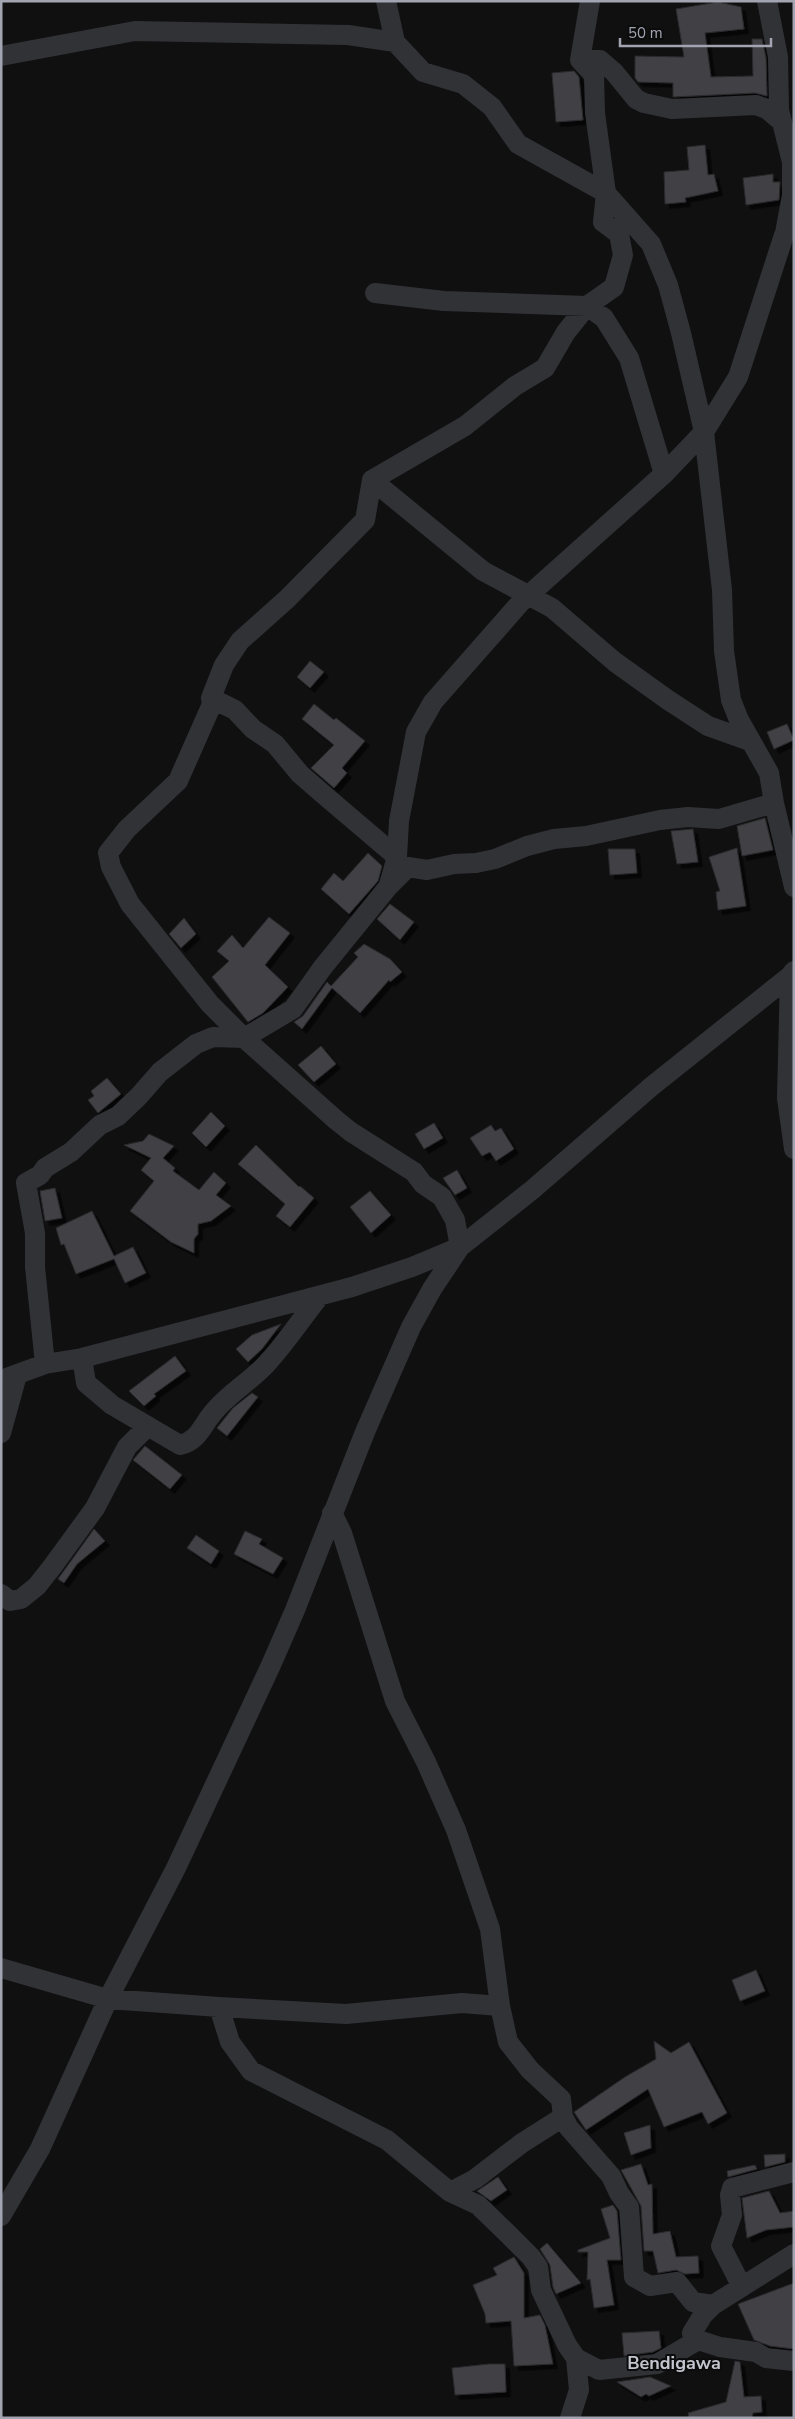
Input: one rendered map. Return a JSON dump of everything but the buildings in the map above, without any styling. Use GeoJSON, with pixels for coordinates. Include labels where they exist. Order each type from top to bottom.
{"type":"FeatureCollection","features":[{"type":"Feature","properties":{"kind":"street"},"geometry":{"type":"LineString","coordinates":[[386,1],[395,42],[423,72],[463,84],[492,107],[518,144],[606,193],[651,244],[668,286],[704,432],[722,590],[724,651],[731,700],[750,741],[756,747],[769,773],[794,887]]}},
{"type":"Feature","properties":{"kind":"street"},"geometry":{"type":"LineString","coordinates":[[580,60],[590,1]]}},
{"type":"Feature","properties":{"kind":"street"},"geometry":{"type":"LineString","coordinates":[[388,887],[397,857],[399,821],[416,732],[433,702],[498,627],[530,594],[664,474],[704,432],[738,378],[789,228],[792,195],[792,162],[778,110],[778,57],[767,1]]}},
{"type":"Feature","properties":{"kind":"street"},"geometry":{"type":"LineString","coordinates":[[1,56],[135,32],[348,35],[395,42]]}},
{"type":"Feature","properties":{"kind":"street"},"geometry":{"type":"LineString","coordinates":[[580,60],[600,60],[614,72],[636,99],[644,103],[672,110],[756,105],[767,109],[782,122]]}},
{"type":"Feature","properties":{"kind":"street"},"geometry":{"type":"LineString","coordinates":[[460,1248],[455,1220],[442,1197],[423,1184],[414,1172],[351,1132],[244,1038],[210,1004],[130,904],[111,867],[108,853],[128,829],[178,781],[197,742],[212,704],[210,698],[224,665],[240,641],[286,599],[365,520],[372,480],[465,426],[515,386],[545,368],[561,340],[587,306],[614,287],[623,255],[619,234],[603,222],[606,193],[596,114],[594,75],[580,60]]}},
{"type":"Feature","properties":{"kind":"street"},"geometry":{"type":"LineString","coordinates":[[375,293],[444,301],[587,306],[604,318],[629,358],[664,474]]}},
{"type":"Feature","properties":{"kind":"street"},"geometry":{"type":"LineString","coordinates":[[372,480],[484,571],[511,587],[530,594],[552,608],[615,662],[682,709],[708,726],[750,741]]}},
{"type":"Feature","properties":{"kind":"street"},"geometry":{"type":"LineString","coordinates":[[210,698],[235,710],[253,729],[276,744],[300,774],[397,857]]}},
{"type":"Feature","properties":{"kind":"street"},"geometry":{"type":"LineString","coordinates":[[45,1364],[35,1267],[34,1233],[26,1183],[40,1175],[45,1168],[71,1152],[100,1125],[118,1116],[160,1072],[196,1044],[214,1037],[244,1038],[293,1008],[323,967],[388,887],[408,866],[427,870],[454,864],[476,863],[495,859],[527,846],[554,839],[586,836],[688,816],[719,818],[774,802]]}},
{"type":"Feature","properties":{"kind":"street"},"geometry":{"type":"LineString","coordinates":[[792,974],[787,1098],[794,1148]]}},
{"type":"Feature","properties":{"kind":"street"},"geometry":{"type":"LineString","coordinates":[[1,2216],[40,2149],[108,1999],[176,1868],[271,1665],[295,1610],[365,1432],[411,1327],[432,1289],[460,1248],[532,1190],[659,1080],[792,974]]}},
{"type":"Feature","properties":{"kind":"street"},"geometry":{"type":"LineString","coordinates":[[1,1433],[9,1377],[45,1364],[82,1358],[319,1297],[412,1267],[460,1248]]}},
{"type":"Feature","properties":{"kind":"street"},"geometry":{"type":"LineString","coordinates":[[82,1358],[86,1383],[112,1405],[180,1445],[186,1444],[202,1431],[212,1414],[226,1400],[269,1361],[319,1297]]}},
{"type":"Feature","properties":{"kind":"street"},"geometry":{"type":"LineString","coordinates":[[1,1594],[10,1601],[21,1599],[37,1586],[95,1508],[127,1447],[148,1426]]}},
{"type":"Feature","properties":{"kind":"street"},"geometry":{"type":"LineString","coordinates":[[332,1512],[342,1533],[394,1700],[426,1762],[456,1830],[490,1929],[500,2006],[508,2042],[530,2070],[561,2099],[563,2117],[569,2128],[611,2176],[619,2193],[629,2207],[634,2277],[650,2286],[677,2282],[693,2302],[713,2305]]}},
{"type":"Feature","properties":{"kind":"street"},"geometry":{"type":"LineString","coordinates":[[1,1968],[108,1999],[346,2014],[462,2003],[500,2006]]}},
{"type":"Feature","properties":{"kind":"street"},"geometry":{"type":"LineString","coordinates":[[220,2007],[230,2042],[251,2071],[387,2140],[450,2192],[478,2205],[531,2257],[538,2267],[542,2290],[552,2315],[567,2345],[576,2358],[600,2370],[657,2364],[698,2340]]}},
{"type":"Feature","properties":{"kind":"street"},"geometry":{"type":"LineString","coordinates":[[450,2192],[475,2179],[522,2142],[563,2117]]}},
{"type":"Feature","properties":{"kind":"street"},"geometry":{"type":"LineString","coordinates":[[742,2287],[721,2246],[732,2215],[730,2195],[732,2188],[794,2172]]}},
{"type":"Feature","properties":{"kind":"street"},"geometry":{"type":"LineString","coordinates":[[794,2254],[713,2305],[703,2315],[692,2333],[698,2340],[720,2347],[756,2352],[766,2358],[794,2361]]}},
{"type":"Feature","properties":{"kind":"street"},"geometry":{"type":"LineString","coordinates":[[570,2418],[579,2390],[576,2358]]}},
{"type":"Feature","properties":{"kind":"district","name":"Bendigawa"},"geometry":{"type":"Point","coordinates":[674,2363]}}]}
